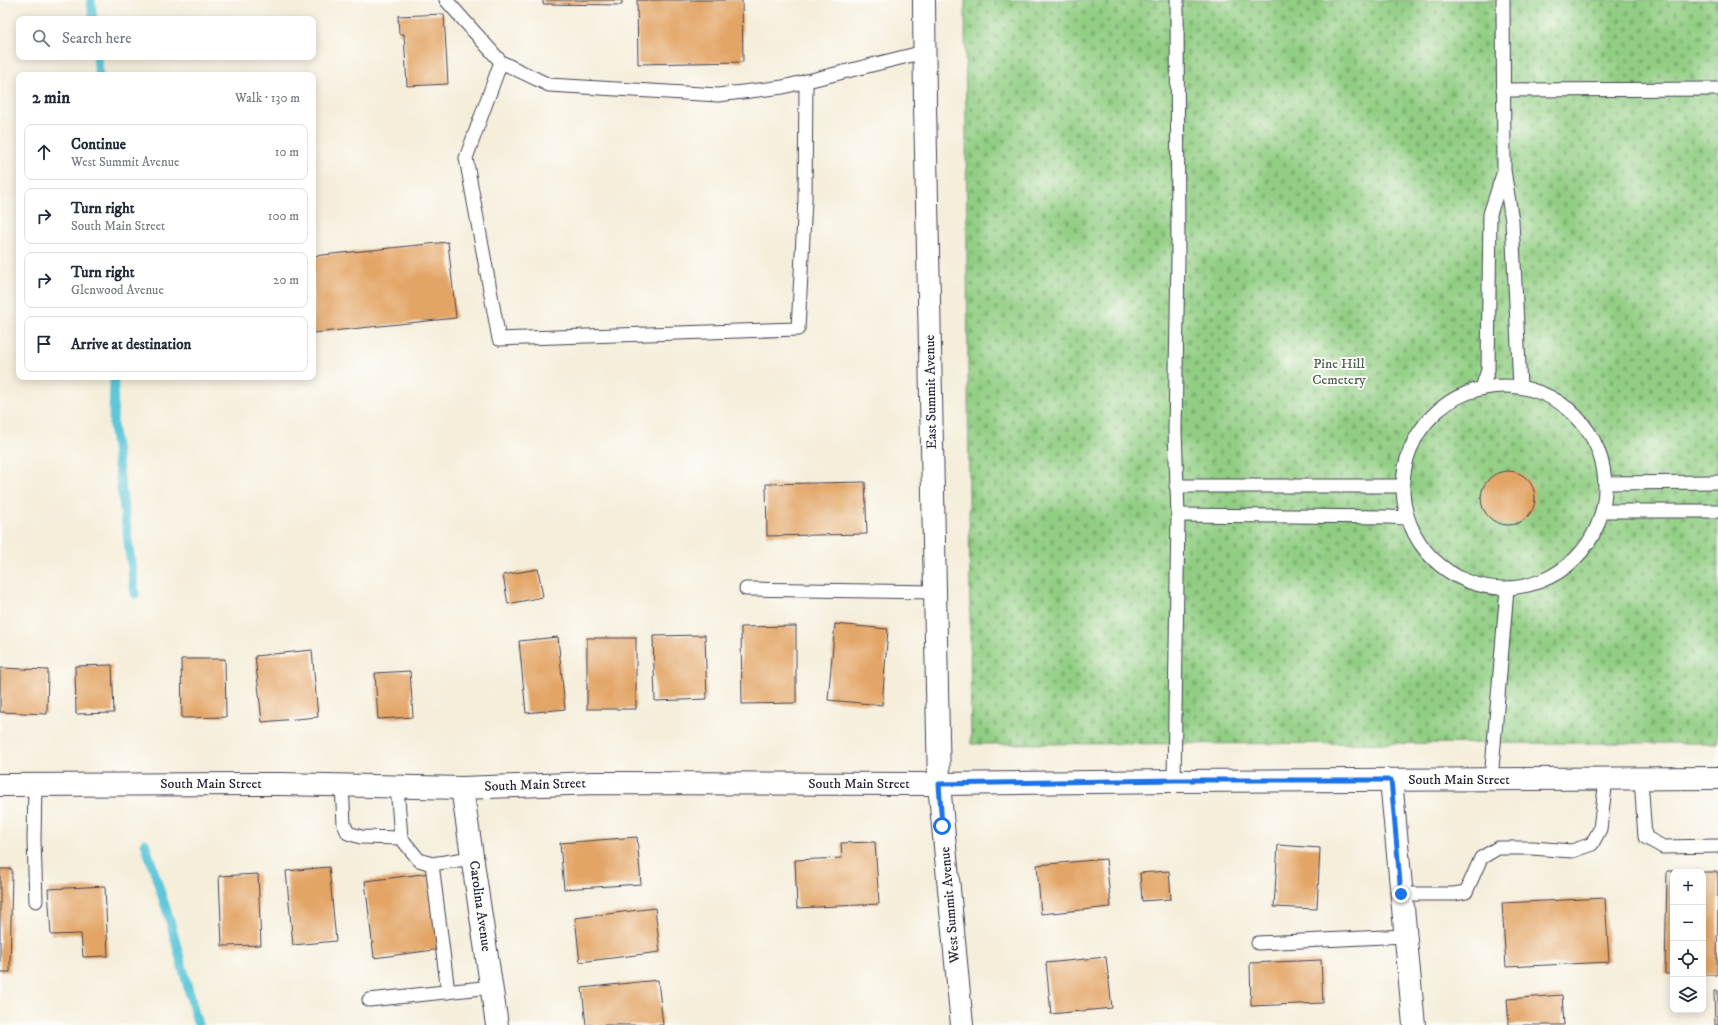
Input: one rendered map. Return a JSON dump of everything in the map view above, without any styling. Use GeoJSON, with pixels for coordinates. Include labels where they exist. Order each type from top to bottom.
{"type":"FeatureCollection","features":[{"type":"Feature","properties":{"kind":"street","name":"East Summit Avenue"},"geometry":{"type":"LineString","coordinates":[[924,0],[939,784]]}},
{"type":"Feature","properties":{"kind":"street","name":"South Main Street"},"geometry":{"type":"LineString","coordinates":[[0,785],[280,784],[462,788],[594,783],[939,784],[1174,780],[1718,778]]}},
{"type":"Feature","properties":{"kind":"street"},"geometry":{"type":"LineString","coordinates":[[1391,780],[1414,1025]]}},
{"type":"Feature","properties":{"kind":"street","name":"West Summit Avenue"},"geometry":{"type":"LineString","coordinates":[[939,784],[962,1025]]}},
{"type":"Feature","properties":{"kind":"street","name":"Carolina Avenue"},"geometry":{"type":"LineString","coordinates":[[462,788],[497,1025]]}},
{"type":"Feature","properties":{"kind":"lane"},"geometry":{"type":"LineString","coordinates":[[446,0],[501,62],[550,85],[718,95],[783,87],[924,52]]}},
{"type":"Feature","properties":{"kind":"lane"},"geometry":{"type":"LineString","coordinates":[[1174,780],[1178,515],[1176,486],[1177,0]]}},
{"type":"Feature","properties":{"kind":"lane"},"geometry":{"type":"LineString","coordinates":[[1503,0],[1504,170],[1512,221],[1520,387]]}},
{"type":"Feature","properties":{"kind":"lane"},"geometry":{"type":"LineString","coordinates":[[501,62],[466,158],[499,339],[798,329],[805,200],[806,81]]}},
{"type":"Feature","properties":{"kind":"lane"},"geometry":{"type":"LineString","coordinates":[[1503,90],[1718,89]]}},
{"type":"Feature","properties":{"kind":"lane"},"geometry":{"type":"LineString","coordinates":[[1482,388],[1488,370],[1490,214],[1504,170]]}},
{"type":"Feature","properties":{"kind":"lane"},"geometry":{"type":"LineString","coordinates":[[1501,385],[1520,387],[1546,395],[1570,410],[1588,431],[1600,456],[1605,483],[1603,511],[1594,536],[1578,557],[1558,574],[1533,585],[1507,589],[1481,587],[1457,577],[1435,562],[1418,542],[1407,518],[1403,502],[1402,486],[1406,459],[1417,434],[1434,413],[1457,397],[1482,388],[1501,385]]}},
{"type":"Feature","properties":{"kind":"lane"},"geometry":{"type":"LineString","coordinates":[[1605,483],[1718,482]]}},
{"type":"Feature","properties":{"kind":"lane"},"geometry":{"type":"LineString","coordinates":[[1176,486],[1402,486]]}},
{"type":"Feature","properties":{"kind":"lane"},"geometry":{"type":"LineString","coordinates":[[1603,511],[1718,511]]}},
{"type":"Feature","properties":{"kind":"lane"},"geometry":{"type":"LineString","coordinates":[[1178,515],[1407,518]]}},
{"type":"Feature","properties":{"kind":"lane"},"geometry":{"type":"LineString","coordinates":[[746,589],[935,592]]}},
{"type":"Feature","properties":{"kind":"lane"},"geometry":{"type":"LineString","coordinates":[[1491,780],[1507,589]]}},
{"type":"Feature","properties":{"kind":"lane"},"geometry":{"type":"LineString","coordinates":[[1401,894],[1454,894],[1466,892],[1481,858],[1498,848],[1532,848],[1572,851],[1592,844],[1600,829],[1606,779]]}},
{"type":"Feature","properties":{"kind":"lane"},"geometry":{"type":"LineString","coordinates":[[1641,779],[1645,837],[1664,847],[1718,846]]}},
{"type":"Feature","properties":{"kind":"lane"},"geometry":{"type":"LineString","coordinates":[[36,785],[34,840],[36,900]]}},
{"type":"Feature","properties":{"kind":"lane"},"geometry":{"type":"LineString","coordinates":[[342,786],[344,824],[348,833],[361,837],[401,838]]}},
{"type":"Feature","properties":{"kind":"lane"},"geometry":{"type":"LineString","coordinates":[[397,786],[401,838],[419,860],[432,864],[472,858]]}},
{"type":"Feature","properties":{"kind":"lane"},"geometry":{"type":"LineString","coordinates":[[432,864],[448,992]]}},
{"type":"Feature","properties":{"kind":"lane"},"geometry":{"type":"LineString","coordinates":[[1258,943],[1405,936]]}},
{"type":"Feature","properties":{"kind":"lane"},"geometry":{"type":"LineString","coordinates":[[369,1000],[492,987]]}},
{"type":"Feature","properties":{"kind":"green space","name":"Pine Hill Cemetery"},"geometry":{"type":"Polygon","coordinates":[[[965,0],[1718,0],[1718,743],[971,744],[965,0]]]}},
{"type":"Feature","properties":{"kind":"building"},"geometry":{"type":"Polygon","coordinates":[[[543,0],[622,0],[622,5],[543,4],[543,0]]]}},
{"type":"Feature","properties":{"kind":"building"},"geometry":{"type":"Polygon","coordinates":[[[637,0],[742,0],[743,62],[638,64],[637,0]]]}},
{"type":"Feature","properties":{"kind":"building"},"geometry":{"type":"Polygon","coordinates":[[[444,14],[448,84],[407,86],[404,34],[399,34],[398,16],[444,14]]]}},
{"type":"Feature","properties":{"kind":"building"},"geometry":{"type":"Polygon","coordinates":[[[448,242],[456,318],[316,333],[316,256],[448,242]]]}},
{"type":"Feature","properties":{"kind":"building"},"geometry":{"type":"Polygon","coordinates":[[[1503,471],[1513,471],[1523,475],[1531,483],[1535,493],[1535,503],[1531,513],[1523,521],[1513,525],[1503,525],[1493,521],[1485,513],[1481,503],[1481,493],[1485,483],[1493,475],[1503,471]]]}},
{"type":"Feature","properties":{"kind":"building"},"geometry":{"type":"Polygon","coordinates":[[[865,482],[867,534],[767,536],[766,484],[865,482]]]}},
{"type":"Feature","properties":{"kind":"building"},"geometry":{"type":"Polygon","coordinates":[[[538,569],[543,597],[508,604],[503,575],[538,569]]]}},
{"type":"Feature","properties":{"kind":"building"},"geometry":{"type":"Polygon","coordinates":[[[835,624],[888,629],[882,705],[828,700],[835,624]]]}},
{"type":"Feature","properties":{"kind":"building"},"geometry":{"type":"Polygon","coordinates":[[[796,626],[796,703],[742,704],[741,627],[796,626]]]}},
{"type":"Feature","properties":{"kind":"building"},"geometry":{"type":"Polygon","coordinates":[[[705,635],[707,699],[655,701],[653,636],[705,635]]]}},
{"type":"Feature","properties":{"kind":"building"},"geometry":{"type":"Polygon","coordinates":[[[558,637],[565,709],[526,713],[519,641],[558,637]]]}},
{"type":"Feature","properties":{"kind":"building"},"geometry":{"type":"Polygon","coordinates":[[[587,638],[636,638],[636,709],[587,709],[587,638]]]}},
{"type":"Feature","properties":{"kind":"building"},"geometry":{"type":"Polygon","coordinates":[[[312,650],[318,717],[262,722],[255,656],[312,650]]]}},
{"type":"Feature","properties":{"kind":"building"},"geometry":{"type":"Polygon","coordinates":[[[181,659],[225,659],[226,717],[182,718],[181,659]]]}},
{"type":"Feature","properties":{"kind":"building"},"geometry":{"type":"Polygon","coordinates":[[[112,665],[114,713],[76,714],[75,666],[112,665]]]}},
{"type":"Feature","properties":{"kind":"building"},"geometry":{"type":"Polygon","coordinates":[[[0,668],[48,670],[47,714],[0,712],[0,668]]]}},
{"type":"Feature","properties":{"kind":"building"},"geometry":{"type":"Polygon","coordinates":[[[410,671],[413,717],[378,719],[375,673],[410,671]]]}},
{"type":"Feature","properties":{"kind":"building"},"geometry":{"type":"Polygon","coordinates":[[[637,837],[641,884],[564,889],[560,843],[637,837]]]}},
{"type":"Feature","properties":{"kind":"building"},"geometry":{"type":"Polygon","coordinates":[[[875,842],[879,904],[797,908],[795,860],[842,858],[841,843],[875,842]]]}},
{"type":"Feature","properties":{"kind":"building"},"geometry":{"type":"Polygon","coordinates":[[[1278,845],[1320,848],[1317,909],[1274,907],[1278,845]]]}},
{"type":"Feature","properties":{"kind":"building"},"geometry":{"type":"Polygon","coordinates":[[[1106,859],[1111,907],[1041,914],[1037,865],[1106,859]]]}},
{"type":"Feature","properties":{"kind":"building"},"geometry":{"type":"Polygon","coordinates":[[[329,867],[336,941],[293,945],[286,871],[329,867]]]}},
{"type":"Feature","properties":{"kind":"building"},"geometry":{"type":"Polygon","coordinates":[[[0,869],[12,869],[10,972],[0,972],[0,869]]]}},
{"type":"Feature","properties":{"kind":"building"},"geometry":{"type":"Polygon","coordinates":[[[1169,871],[1171,899],[1142,901],[1140,873],[1169,871]]]}},
{"type":"Feature","properties":{"kind":"building"},"geometry":{"type":"Polygon","coordinates":[[[1667,871],[1670,871],[1670,974],[1665,974],[1667,871]]]}},
{"type":"Feature","properties":{"kind":"building"},"geometry":{"type":"Polygon","coordinates":[[[1706,872],[1718,872],[1717,975],[1706,975],[1706,872]]]}},
{"type":"Feature","properties":{"kind":"building"},"geometry":{"type":"Polygon","coordinates":[[[431,873],[441,949],[374,958],[365,881],[431,873]]]}},
{"type":"Feature","properties":{"kind":"building"},"geometry":{"type":"Polygon","coordinates":[[[258,874],[261,945],[222,946],[219,876],[258,874]]]}},
{"type":"Feature","properties":{"kind":"building"},"geometry":{"type":"Polygon","coordinates":[[[105,886],[108,956],[83,957],[81,934],[51,935],[48,889],[105,886]]]}},
{"type":"Feature","properties":{"kind":"building"},"geometry":{"type":"Polygon","coordinates":[[[1605,898],[1609,962],[1506,967],[1502,903],[1605,898]]]}},
{"type":"Feature","properties":{"kind":"building"},"geometry":{"type":"Polygon","coordinates":[[[655,908],[660,952],[580,962],[575,918],[655,908]]]}},
{"type":"Feature","properties":{"kind":"building"},"geometry":{"type":"Polygon","coordinates":[[[1106,957],[1112,1008],[1051,1014],[1046,963],[1106,957]]]}},
{"type":"Feature","properties":{"kind":"building"},"geometry":{"type":"Polygon","coordinates":[[[1321,960],[1323,1003],[1251,1006],[1250,963],[1321,960]]]}},
{"type":"Feature","properties":{"kind":"building"},"geometry":{"type":"Polygon","coordinates":[[[658,980],[663,1025],[586,1025],[582,988],[658,980]]]}},
{"type":"Feature","properties":{"kind":"building"},"geometry":{"type":"Polygon","coordinates":[[[1714,991],[1718,991],[1718,1025],[1715,1025],[1714,991]]]}},
{"type":"Feature","properties":{"kind":"building"},"geometry":{"type":"Polygon","coordinates":[[[1562,995],[1564,1025],[1509,1025],[1507,999],[1562,995]]]}},
{"type":"Feature","properties":{"kind":"waterway"},"geometry":{"type":"LineString","coordinates":[[91,0],[93,16]]}},
{"type":"Feature","properties":{"kind":"waterway"},"geometry":{"type":"LineString","coordinates":[[97,60],[99,72]]}},
{"type":"Feature","properties":{"kind":"waterway"},"geometry":{"type":"LineString","coordinates":[[114,380],[113,424],[135,594]]}},
{"type":"Feature","properties":{"kind":"waterway"},"geometry":{"type":"LineString","coordinates":[[145,843],[170,921],[198,1025]]}},
{"type":"Feature","properties":{"kind":"route"},"geometry":{"type":"LineString","coordinates":[[942,826],[939,784],[1174,780],[1391,780],[1401,894]]}}]}
